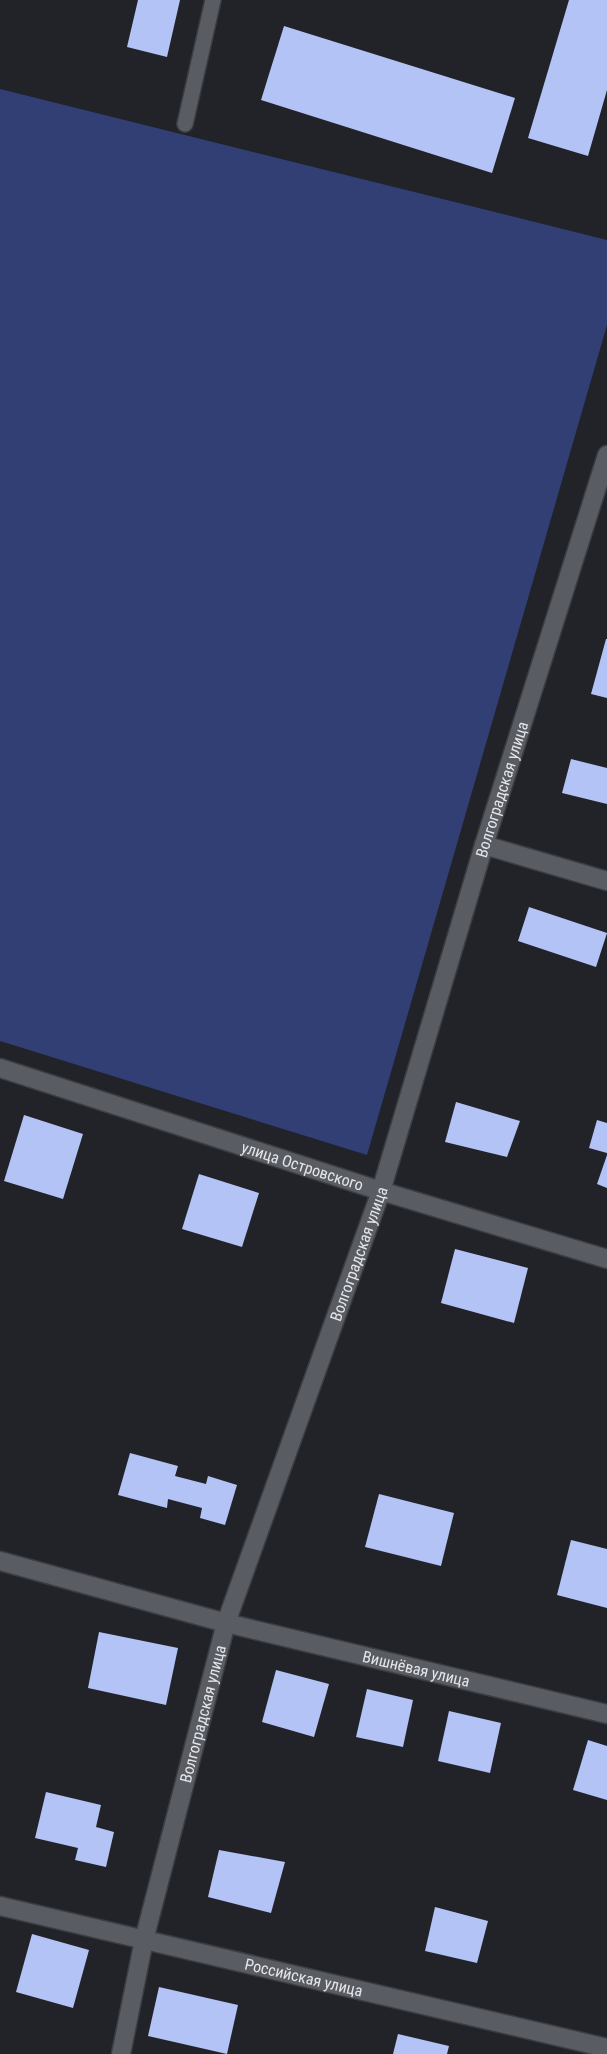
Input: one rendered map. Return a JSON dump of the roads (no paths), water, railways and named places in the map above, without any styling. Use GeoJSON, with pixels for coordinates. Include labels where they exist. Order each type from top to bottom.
{"type":"FeatureCollection","features":[{"type":"Feature","properties":{"kind":"street","name":"Волгоградская улица"},"geometry":{"type":"LineString","coordinates":[[121,2054],[144,1940],[226,1623],[381,1191],[484,844],[607,455]]}},
{"type":"Feature","properties":{"kind":"street"},"geometry":{"type":"LineString","coordinates":[[484,844],[607,881]]}},
{"type":"Feature","properties":{"kind":"street","name":"улица Островского"},"geometry":{"type":"LineString","coordinates":[[0,1068],[381,1191],[607,1259]]}},
{"type":"Feature","properties":{"kind":"street","name":"Вишнёвая улица"},"geometry":{"type":"LineString","coordinates":[[0,1562],[226,1623],[607,1714]]}},
{"type":"Feature","properties":{"kind":"street","name":"Российская улица"},"geometry":{"type":"LineString","coordinates":[[0,1906],[607,2048]]}},
{"type":"Feature","properties":{"kind":"lane"},"geometry":{"type":"LineString","coordinates":[[185,124],[213,0]]}}]}
